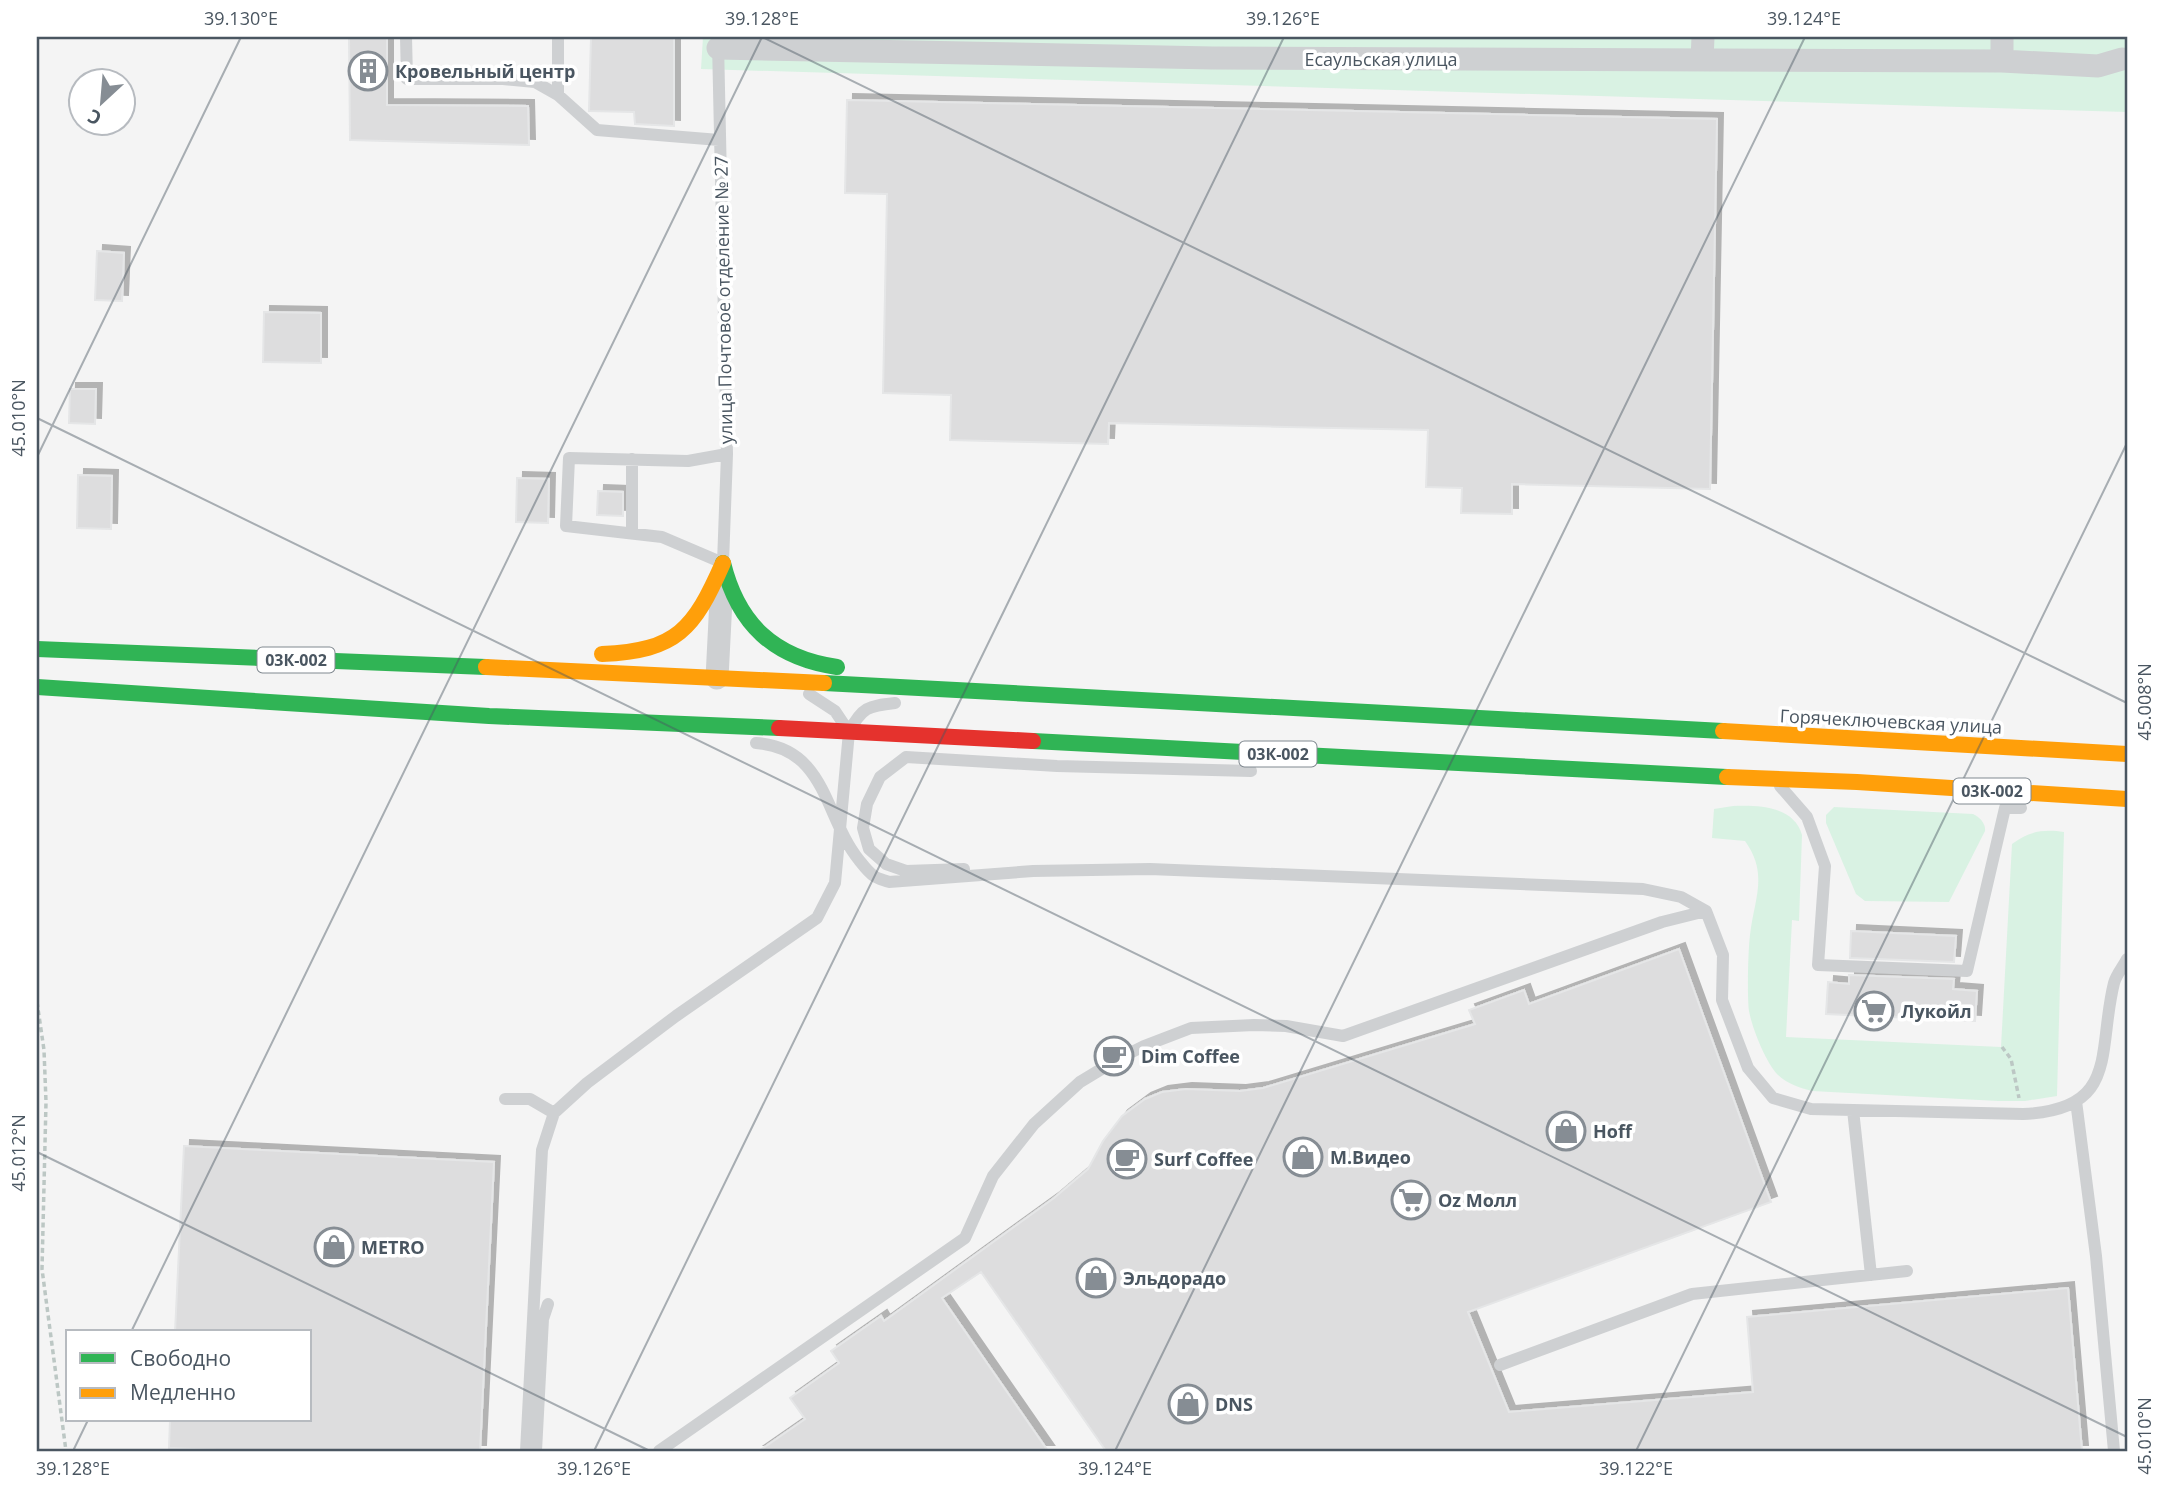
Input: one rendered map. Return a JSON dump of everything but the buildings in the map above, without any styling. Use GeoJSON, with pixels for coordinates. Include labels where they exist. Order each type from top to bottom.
{"type":"FeatureCollection","features":[{"type":"Feature","properties":{"kind":"main road"},"geometry":{"type":"LineString","coordinates":[[584,653],[635,653],[649,651],[667,643],[691,623],[707,603],[723,563]]}},
{"type":"Feature","properties":{"kind":"main road"},"geometry":{"type":"LineString","coordinates":[[723,563],[726,583],[738,606],[754,628],[773,645],[806,661],[827,666],[850,667]]}},
{"type":"Feature","properties":{"kind":"main road","name":"03К-002"},"geometry":{"type":"LineString","coordinates":[[37,649],[554,670],[718,687],[781,681],[1541,722]]}},
{"type":"Feature","properties":{"kind":"main road"},"geometry":{"type":"LineString","coordinates":[[91,690],[160,679]]}},
{"type":"Feature","properties":{"kind":"main road","name":"03К-002"},"geometry":{"type":"LineString","coordinates":[[37,687],[489,716],[1773,778],[2127,799]]}},
{"type":"Feature","properties":{"kind":"main road"},"geometry":{"type":"LineString","coordinates":[[1264,688],[1299,707]]}},
{"type":"Feature","properties":{"kind":"main road"},"geometry":{"type":"LineString","coordinates":[[752,712],[790,729]]}},
{"type":"Feature","properties":{"kind":"main road","name":"Горячеключевская улица"},"geometry":{"type":"LineString","coordinates":[[1541,722],[2127,754]]}},
{"type":"Feature","properties":{"kind":"main road"},"geometry":{"type":"LineString","coordinates":[[2037,749],[2127,744]]}},
{"type":"Feature","properties":{"kind":"street"},"geometry":{"type":"LineString","coordinates":[[1702,60],[1703,37]]}},
{"type":"Feature","properties":{"kind":"street"},"geometry":{"type":"LineString","coordinates":[[2002,61],[2003,37]]}},
{"type":"Feature","properties":{"kind":"street","name":"Есаульская улица"},"geometry":{"type":"LineString","coordinates":[[719,42],[1215,47],[1702,60],[2002,61],[2098,66],[2124,58]]}},
{"type":"Feature","properties":{"kind":"street"},"geometry":{"type":"LineString","coordinates":[[718,687],[723,563]]}},
{"type":"Feature","properties":{"kind":"lane"},"geometry":{"type":"LineString","coordinates":[[406,37],[407,79],[503,79],[535,82],[558,95],[597,130],[719,140]]}},
{"type":"Feature","properties":{"kind":"lane"},"geometry":{"type":"LineString","coordinates":[[558,37],[558,95]]}},
{"type":"Feature","properties":{"kind":"lane","name":"улица Почтовое отделение № 27"},"geometry":{"type":"LineString","coordinates":[[719,42],[727,454],[723,563]]}},
{"type":"Feature","properties":{"kind":"lane"},"geometry":{"type":"LineString","coordinates":[[723,563],[662,537],[566,526],[569,458],[688,461],[727,454]]}},
{"type":"Feature","properties":{"kind":"lane"},"geometry":{"type":"LineString","coordinates":[[632,460],[632,533]]}},
{"type":"Feature","properties":{"kind":"lane"},"geometry":{"type":"LineString","coordinates":[[781,681],[810,694],[835,711],[849,732]]}},
{"type":"Feature","properties":{"kind":"lane"},"geometry":{"type":"LineString","coordinates":[[238,700],[306,716],[520,731]]}},
{"type":"Feature","properties":{"kind":"lane"},"geometry":{"type":"LineString","coordinates":[[529,1450],[542,1150],[554,1114],[587,1083],[677,1016],[817,919],[835,883],[849,732],[857,716],[869,705],[911,703]]}},
{"type":"Feature","properties":{"kind":"lane"},"geometry":{"type":"LineString","coordinates":[[1200,716],[1516,727],[1541,722]]}},
{"type":"Feature","properties":{"kind":"lane"},"geometry":{"type":"LineString","coordinates":[[747,743],[761,743],[786,751],[807,767],[820,782],[841,834],[872,875],[889,882],[1033,871],[1131,869],[1643,889],[1681,897],[1706,911],[1723,955],[1722,1000],[1748,1068],[1773,1098],[1811,1109],[2023,1114],[2049,1113],[2076,1101],[2090,1090],[2101,1068],[2114,980],[2127,959]]}},
{"type":"Feature","properties":{"kind":"lane"},"geometry":{"type":"LineString","coordinates":[[1131,869],[1114,863],[906,872],[886,864],[869,849],[863,828],[867,804],[880,777],[906,757],[1057,766],[1266,772]]}},
{"type":"Feature","properties":{"kind":"lane"},"geometry":{"type":"LineString","coordinates":[[1474,777],[1516,778],[1546,769]]}},
{"type":"Feature","properties":{"kind":"lane"},"geometry":{"type":"LineString","coordinates":[[1773,778],[1807,817],[1825,866],[1818,965],[1967,971],[2005,808],[2033,808]]}},
{"type":"Feature","properties":{"kind":"lane"},"geometry":{"type":"LineString","coordinates":[[2075,809],[2089,809],[2127,799]]}},
{"type":"Feature","properties":{"kind":"lane"},"geometry":{"type":"LineString","coordinates":[[659,1451],[965,1238],[993,1176],[1034,1124],[1080,1082],[1144,1045],[1191,1028],[1254,1025],[1286,1026],[1343,1036],[1662,922],[1706,911]]}},
{"type":"Feature","properties":{"kind":"lane"},"geometry":{"type":"LineString","coordinates":[[505,1099],[530,1100],[554,1114]]}},
{"type":"Feature","properties":{"kind":"lane"},"geometry":{"type":"LineString","coordinates":[[2076,1101],[2096,1256],[2114,1451]]}},
{"type":"Feature","properties":{"kind":"lane"},"geometry":{"type":"LineString","coordinates":[[1853,1110],[1871,1275]]}},
{"type":"Feature","properties":{"kind":"lane"},"geometry":{"type":"LineString","coordinates":[[1500,1365],[1692,1294],[1907,1271]]}},
{"type":"Feature","properties":{"kind":"lane"},"geometry":{"type":"LineString","coordinates":[[529,1450],[543,1319],[548,1304],[533,1314]]}},
{"type":"Feature","properties":{"kind":"path"},"geometry":{"type":"LineString","coordinates":[[37,1002],[44,1050],[46,1102],[42,1269],[65,1451]]}},
{"type":"Feature","properties":{"kind":"path"},"geometry":{"type":"LineString","coordinates":[[2002,1047],[2011,1059],[2023,1114]]}},
{"type":"Feature","properties":{"kind":"green space"},"geometry":{"type":"Polygon","coordinates":[[[703,37],[2127,37],[2127,112],[701,69],[703,37]]]}},
{"type":"Feature","properties":{"kind":"green space"},"geometry":{"type":"Polygon","coordinates":[[[1733,806],[1774,809],[1791,818],[1802,835],[1799,921],[1792,920],[1786,1037],[2001,1047],[2012,844],[2037,832],[2064,832],[2057,1096],[2025,1101],[1998,1101],[1812,1091],[1794,1085],[1778,1075],[1760,1045],[1749,1011],[1750,935],[1758,887],[1756,865],[1745,841],[1712,838],[1714,809],[1733,806]]]}},
{"type":"Feature","properties":{"kind":"green space"},"geometry":{"type":"Polygon","coordinates":[[[1834,807],[1973,814],[1982,821],[1985,831],[1949,902],[1865,901],[1856,894],[1826,823],[1826,815],[1834,807]]]}},
{"type":"Feature","properties":{"kind":"traffic: fast"},"geometry":{"type":"LineString","coordinates":[[723,563],[738,604],[762,635],[795,656],[837,667]]}},
{"type":"Feature","properties":{"kind":"traffic: fast"},"geometry":{"type":"LineString","coordinates":[[37,649],[486,667]]}},
{"type":"Feature","properties":{"kind":"traffic: fast"},"geometry":{"type":"LineString","coordinates":[[824,683],[1723,731]]}},
{"type":"Feature","properties":{"kind":"traffic: fast"},"geometry":{"type":"LineString","coordinates":[[37,687],[489,716],[779,728]]}},
{"type":"Feature","properties":{"kind":"traffic: fast"},"geometry":{"type":"LineString","coordinates":[[1033,741],[1727,777]]}},
{"type":"Feature","properties":{"kind":"traffic: slow"},"geometry":{"type":"LineString","coordinates":[[602,654],[648,648],[680,632],[702,605],[723,563]]}},
{"type":"Feature","properties":{"kind":"traffic: slow"},"geometry":{"type":"LineString","coordinates":[[486,667],[824,683]]}},
{"type":"Feature","properties":{"kind":"traffic: slow"},"geometry":{"type":"LineString","coordinates":[[1723,731],[2127,754]]}},
{"type":"Feature","properties":{"kind":"traffic: slow"},"geometry":{"type":"LineString","coordinates":[[1727,777],[1857,782],[2127,799]]}},
{"type":"Feature","properties":{"kind":"traffic: jam"},"geometry":{"type":"LineString","coordinates":[[779,728],[1033,741]]}},
{"type":"Feature","properties":{"kind":"place","name":"Кровельный центр"},"geometry":{"type":"Point","coordinates":[368,71]}},
{"type":"Feature","properties":{"kind":"place","name":"Лукойл"},"geometry":{"type":"Point","coordinates":[1874,1011]}},
{"type":"Feature","properties":{"kind":"place","name":"Dim Coffee"},"geometry":{"type":"Point","coordinates":[1114,1056]}},
{"type":"Feature","properties":{"kind":"place","name":"Hoff"},"geometry":{"type":"Point","coordinates":[1566,1131]}},
{"type":"Feature","properties":{"kind":"place","name":"М.Видео"},"geometry":{"type":"Point","coordinates":[1303,1157]}},
{"type":"Feature","properties":{"kind":"place","name":"Surf Coffee"},"geometry":{"type":"Point","coordinates":[1127,1159]}},
{"type":"Feature","properties":{"kind":"place","name":"Oz Молл"},"geometry":{"type":"Point","coordinates":[1411,1200]}},
{"type":"Feature","properties":{"kind":"place","name":"METRO"},"geometry":{"type":"Point","coordinates":[334,1247]}},
{"type":"Feature","properties":{"kind":"place","name":"Эльдорадо"},"geometry":{"type":"Point","coordinates":[1096,1278]}},
{"type":"Feature","properties":{"kind":"place","name":"DNS"},"geometry":{"type":"Point","coordinates":[1188,1404]}}]}
